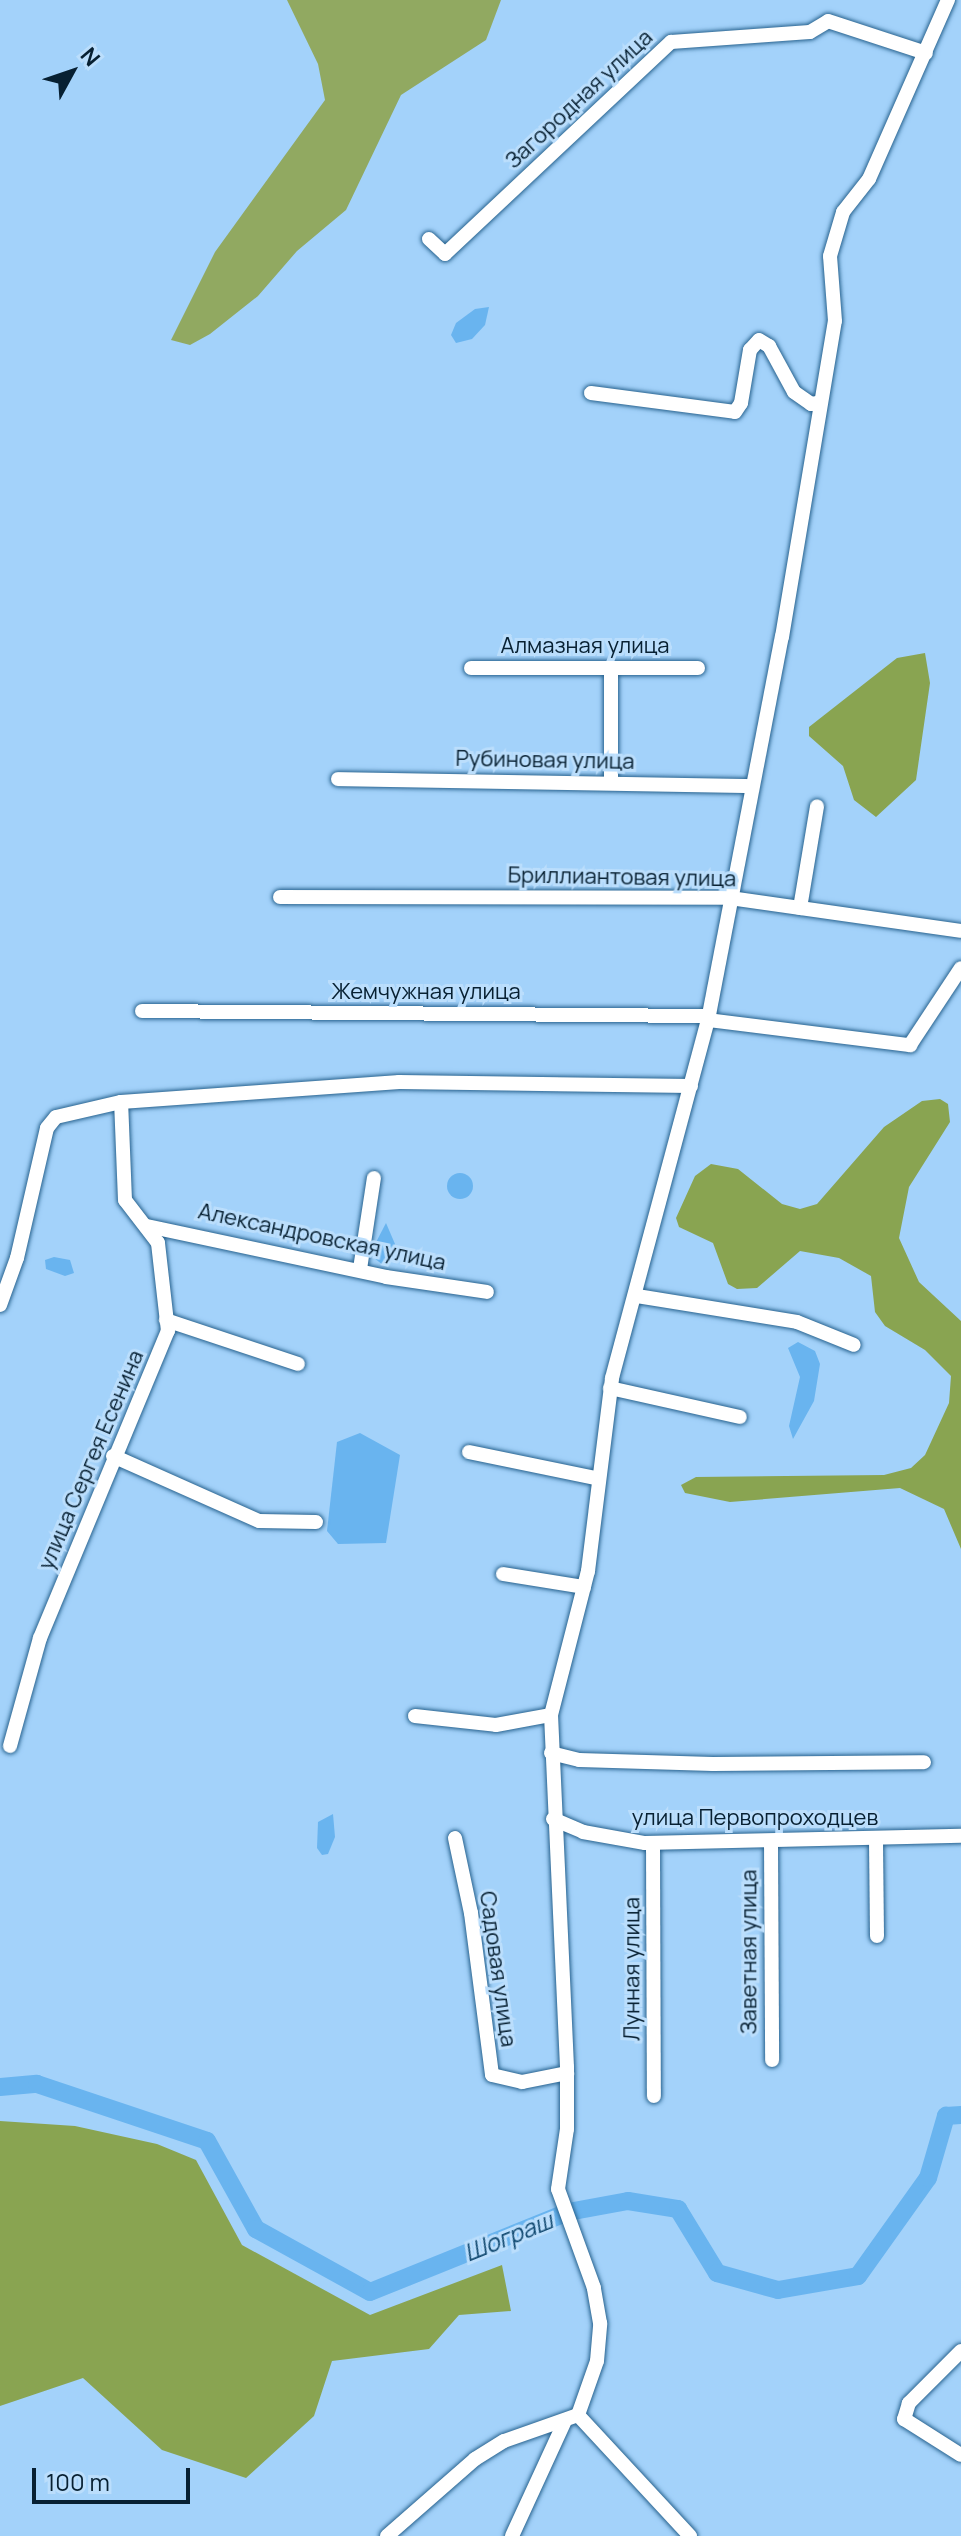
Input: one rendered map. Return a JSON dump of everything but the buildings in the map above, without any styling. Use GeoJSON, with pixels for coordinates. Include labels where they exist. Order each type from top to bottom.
{"type":"FeatureCollection","features":[{"type":"Feature","properties":{"kind":"street"},"geometry":{"type":"LineString","coordinates":[[512,2536],[572,2418],[597,2361],[600,2323],[594,2288],[560,2205],[567,2073],[553,1819],[551,1715],[584,1587],[610,1388],[637,1296],[708,1018],[835,321],[830,256],[843,212],[869,179],[948,0]]}},
{"type":"Feature","properties":{"kind":"street","name":"Загородная улица"},"geometry":{"type":"LineString","coordinates":[[429,239],[445,254],[671,42],[810,32],[828,21],[926,53]]}},
{"type":"Feature","properties":{"kind":"street"},"geometry":{"type":"LineString","coordinates":[[591,393],[735,412],[750,350],[759,340],[769,346],[794,392],[811,404],[821,402]]}},
{"type":"Feature","properties":{"kind":"street","name":"Алмазная улица"},"geometry":{"type":"LineString","coordinates":[[471,668],[698,668]]}},
{"type":"Feature","properties":{"kind":"street"},"geometry":{"type":"LineString","coordinates":[[611,669],[611,783]]}},
{"type":"Feature","properties":{"kind":"street","name":"Рубиновая улица"},"geometry":{"type":"LineString","coordinates":[[338,779],[752,786]]}},
{"type":"Feature","properties":{"kind":"street"},"geometry":{"type":"LineString","coordinates":[[800,908],[817,806]]}},
{"type":"Feature","properties":{"kind":"street","name":"Бриллиантовая улица"},"geometry":{"type":"LineString","coordinates":[[280,897],[730,898],[961,931]]}},
{"type":"Feature","properties":{"kind":"street","name":"Жемчужная улица"},"geometry":{"type":"LineString","coordinates":[[142,1011],[708,1018],[910,1045],[961,968]]}},
{"type":"Feature","properties":{"kind":"street"},"geometry":{"type":"LineString","coordinates":[[0,1305],[17,1258],[50,1121],[121,1102],[399,1082],[691,1086]]}},
{"type":"Feature","properties":{"kind":"street","name":"улица Сергея Есенина"},"geometry":{"type":"LineString","coordinates":[[10,1746],[40,1638],[113,1456],[161,1354],[166,1320],[158,1243],[125,1200],[121,1102]]}},
{"type":"Feature","properties":{"kind":"street"},"geometry":{"type":"LineString","coordinates":[[360,1269],[374,1178]]}},
{"type":"Feature","properties":{"kind":"street","name":"Александровская улица"},"geometry":{"type":"LineString","coordinates":[[147,1226],[386,1277],[487,1292]]}},
{"type":"Feature","properties":{"kind":"street"},"geometry":{"type":"LineString","coordinates":[[637,1296],[797,1322],[854,1345]]}},
{"type":"Feature","properties":{"kind":"street"},"geometry":{"type":"LineString","coordinates":[[166,1320],[298,1364]]}},
{"type":"Feature","properties":{"kind":"street"},"geometry":{"type":"LineString","coordinates":[[610,1388],[740,1417]]}},
{"type":"Feature","properties":{"kind":"street"},"geometry":{"type":"LineString","coordinates":[[469,1452],[596,1478]]}},
{"type":"Feature","properties":{"kind":"street"},"geometry":{"type":"LineString","coordinates":[[113,1456],[259,1521],[316,1522]]}},
{"type":"Feature","properties":{"kind":"street"},"geometry":{"type":"LineString","coordinates":[[503,1574],[584,1587]]}},
{"type":"Feature","properties":{"kind":"street"},"geometry":{"type":"LineString","coordinates":[[415,1716],[496,1725],[551,1715]]}},
{"type":"Feature","properties":{"kind":"street"},"geometry":{"type":"LineString","coordinates":[[551,1753],[579,1760],[713,1764],[924,1762]]}},
{"type":"Feature","properties":{"kind":"street","name":"улица Первопроходцев"},"geometry":{"type":"LineString","coordinates":[[553,1819],[605,1837],[653,1843],[876,1841],[961,1836]]}},
{"type":"Feature","properties":{"kind":"street","name":"Садовая улица"},"geometry":{"type":"LineString","coordinates":[[455,1838],[471,1913],[492,2075],[522,2082],[567,2073]]}},
{"type":"Feature","properties":{"kind":"street"},"geometry":{"type":"LineString","coordinates":[[876,1841],[877,1936]]}},
{"type":"Feature","properties":{"kind":"street","name":"Заветная улица"},"geometry":{"type":"LineString","coordinates":[[771,1842],[772,2060]]}},
{"type":"Feature","properties":{"kind":"street","name":"Лунная улица"},"geometry":{"type":"LineString","coordinates":[[653,1843],[654,2096]]}},
{"type":"Feature","properties":{"kind":"street"},"geometry":{"type":"LineString","coordinates":[[961,2351],[905,2411],[908,2424],[961,2455]]}},
{"type":"Feature","properties":{"kind":"street"},"geometry":{"type":"LineString","coordinates":[[387,2536],[475,2459],[532,2430],[572,2418]]}},
{"type":"Feature","properties":{"kind":"street"},"geometry":{"type":"LineString","coordinates":[[572,2418],[690,2536]]}},
{"type":"Feature","properties":{"kind":"green space"},"geometry":{"type":"Polygon","coordinates":[[[287,0],[501,0],[486,40],[401,95],[346,210],[297,251],[258,296],[210,334],[190,345],[171,340],[215,252],[325,100],[318,64],[287,0]]]}},
{"type":"Feature","properties":{"kind":"green space"},"geometry":{"type":"Polygon","coordinates":[[[925,653],[930,683],[916,780],[876,817],[854,800],[843,766],[809,736],[809,727],[897,658],[925,653]]]}},
{"type":"Feature","properties":{"kind":"green space"},"geometry":{"type":"Polygon","coordinates":[[[940,1099],[948,1104],[950,1122],[909,1187],[899,1238],[919,1282],[961,1321],[961,1549],[944,1509],[900,1488],[730,1502],[685,1493],[681,1485],[696,1477],[884,1475],[911,1468],[925,1455],[949,1403],[951,1376],[925,1350],[885,1326],[875,1312],[871,1276],[839,1258],[800,1251],[757,1288],[737,1289],[728,1284],[713,1243],[679,1227],[676,1218],[695,1176],[711,1164],[738,1169],[782,1204],[800,1209],[817,1204],[884,1127],[922,1101],[940,1099]]]}},
{"type":"Feature","properties":{"kind":"green space"},"geometry":{"type":"Polygon","coordinates":[[[0,2121],[75,2126],[157,2144],[196,2160],[242,2245],[370,2315],[502,2265],[511,2311],[459,2315],[429,2349],[332,2361],[314,2416],[246,2478],[162,2450],[83,2378],[0,2406],[0,2121]]]}},
{"type":"Feature","properties":{"kind":"water"},"geometry":{"type":"Polygon","coordinates":[[[489,307],[485,325],[472,339],[456,343],[451,335],[456,323],[475,309],[489,307]]]}},
{"type":"Feature","properties":{"kind":"water"},"geometry":{"type":"Polygon","coordinates":[[[460,1173],[469,1177],[473,1186],[469,1195],[460,1199],[451,1195],[447,1186],[451,1177],[460,1173]]]}},
{"type":"Feature","properties":{"kind":"water"},"geometry":{"type":"Polygon","coordinates":[[[386,1223],[395,1244],[383,1265],[374,1258],[373,1248],[386,1223]]]}},
{"type":"Feature","properties":{"kind":"water"},"geometry":{"type":"Polygon","coordinates":[[[54,1257],[70,1260],[74,1273],[65,1276],[46,1269],[45,1260],[54,1257]]]}},
{"type":"Feature","properties":{"kind":"water"},"geometry":{"type":"Polygon","coordinates":[[[798,1342],[815,1351],[820,1364],[814,1401],[793,1439],[789,1426],[800,1377],[788,1348],[798,1342]]]}},
{"type":"Feature","properties":{"kind":"water"},"geometry":{"type":"Polygon","coordinates":[[[360,1433],[400,1455],[386,1543],[338,1544],[327,1531],[337,1442],[360,1433]]]}},
{"type":"Feature","properties":{"kind":"water"},"geometry":{"type":"Polygon","coordinates":[[[333,1814],[335,1837],[328,1854],[322,1855],[317,1848],[318,1822],[333,1814]]]}},
{"type":"Feature","properties":{"kind":"waterway","name":"Шограш"},"geometry":{"type":"LineString","coordinates":[[0,2087],[37,2084],[207,2141],[256,2229],[370,2292],[568,2212],[628,2201],[678,2209],[717,2273],[778,2290],[858,2276],[928,2178],[946,2116],[961,2115]]}}]}
